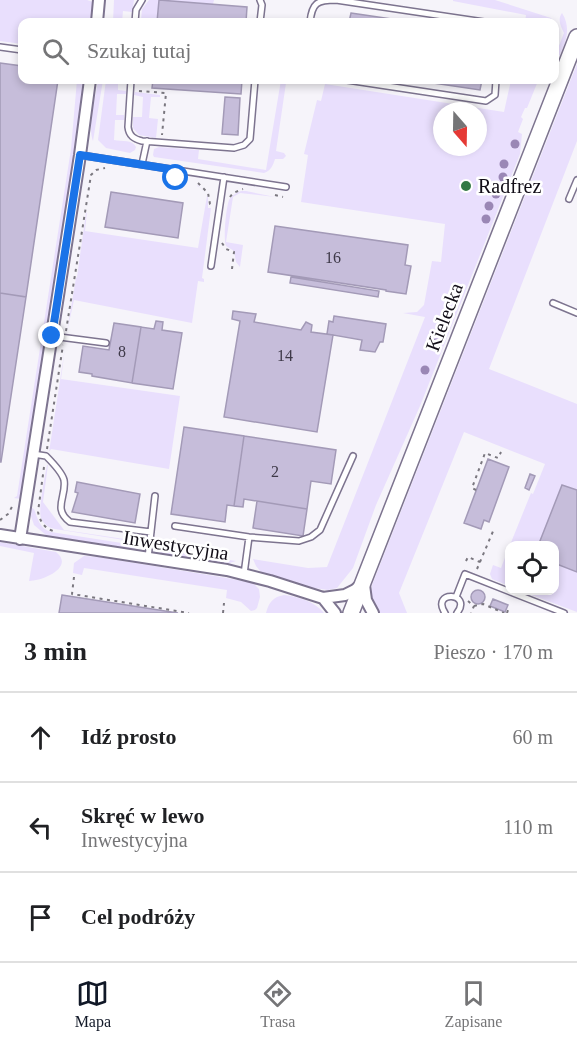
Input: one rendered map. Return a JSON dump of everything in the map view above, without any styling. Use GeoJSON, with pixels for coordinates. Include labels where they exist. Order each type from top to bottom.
{"type":"FeatureCollection","features":[{"type":"Feature","properties":{"kind":"main road","name":"Kielecka"},"geometry":{"type":"LineString","coordinates":[[559,83],[577,37]]}},
{"type":"Feature","properties":{"kind":"main road","name":"Kielecka"},"geometry":{"type":"LineString","coordinates":[[351,613],[559,84]]}},
{"type":"Feature","properties":{"kind":"street"},"geometry":{"type":"LineString","coordinates":[[97,18],[99,0]]}},
{"type":"Feature","properties":{"kind":"street"},"geometry":{"type":"LineString","coordinates":[[20,539],[89,84]]}},
{"type":"Feature","properties":{"kind":"street","name":"Inwestycyjna"},"geometry":{"type":"LineString","coordinates":[[0,536],[244,574],[323,598]]}},
{"type":"Feature","properties":{"kind":"street"},"geometry":{"type":"LineString","coordinates":[[335,613],[323,598],[345,594],[355,590],[363,583]]}},
{"type":"Feature","properties":{"kind":"street"},"geometry":{"type":"LineString","coordinates":[[363,583],[366,600],[373,613]]}},
{"type":"Feature","properties":{"kind":"lane"},"geometry":{"type":"LineString","coordinates":[[135,18],[136,10],[142,0]]}},
{"type":"Feature","properties":{"kind":"lane"},"geometry":{"type":"LineString","coordinates":[[260,0],[262,5],[260,18]]}},
{"type":"Feature","properties":{"kind":"lane"},"geometry":{"type":"LineString","coordinates":[[311,18],[316,3],[322,0],[336,0],[457,18]]}},
{"type":"Feature","properties":{"kind":"lane"},"geometry":{"type":"LineString","coordinates":[[0,47],[18,49]]}},
{"type":"Feature","properties":{"kind":"lane"},"geometry":{"type":"LineString","coordinates":[[131,84],[128,130],[134,139],[234,148],[244,145],[250,139],[255,84]]}},
{"type":"Feature","properties":{"kind":"lane"},"geometry":{"type":"LineString","coordinates":[[373,84],[486,101],[495,95],[496,84]]}},
{"type":"Feature","properties":{"kind":"lane"},"geometry":{"type":"LineString","coordinates":[[142,164],[147,141]]}},
{"type":"Feature","properties":{"kind":"lane"},"geometry":{"type":"LineString","coordinates":[[80,155],[286,187]]}},
{"type":"Feature","properties":{"kind":"lane"},"geometry":{"type":"LineString","coordinates":[[211,266],[224,177]]}},
{"type":"Feature","properties":{"kind":"lane"},"geometry":{"type":"LineString","coordinates":[[569,200],[577,180]]}},
{"type":"Feature","properties":{"kind":"lane"},"geometry":{"type":"LineString","coordinates":[[553,303],[577,313]]}},
{"type":"Feature","properties":{"kind":"lane"},"geometry":{"type":"LineString","coordinates":[[52,336],[106,343]]}},
{"type":"Feature","properties":{"kind":"lane"},"geometry":{"type":"LineString","coordinates":[[33,454],[46,456],[62,475],[64,480],[60,504],[63,514],[70,522],[151,532]]}},
{"type":"Feature","properties":{"kind":"lane"},"geometry":{"type":"LineString","coordinates":[[175,526],[249,537],[299,541],[311,537],[323,525],[353,456]]}},
{"type":"Feature","properties":{"kind":"lane"},"geometry":{"type":"LineString","coordinates":[[148,558],[155,496]]}},
{"type":"Feature","properties":{"kind":"lane"},"geometry":{"type":"LineString","coordinates":[[244,574],[249,537]]}},
{"type":"Feature","properties":{"kind":"lane"},"geometry":{"type":"LineString","coordinates":[[456,597],[465,574],[564,613]]}},
{"type":"Feature","properties":{"kind":"lane"},"geometry":{"type":"LineString","coordinates":[[444,612],[442,605],[444,599],[450,596],[460,601],[461,606],[458,613]]}},
{"type":"Feature","properties":{"kind":"path"},"geometry":{"type":"LineString","coordinates":[[130,91],[166,93],[161,142]]}},
{"type":"Feature","properties":{"kind":"path"},"geometry":{"type":"LineString","coordinates":[[52,531],[39,519],[38,512],[46,456],[91,175],[96,170],[107,167]]}},
{"type":"Feature","properties":{"kind":"path"},"geometry":{"type":"LineString","coordinates":[[193,181],[205,189],[210,204],[219,206],[226,207],[233,193],[245,189]]}},
{"type":"Feature","properties":{"kind":"path"},"geometry":{"type":"LineString","coordinates":[[275,195],[283,197]]}},
{"type":"Feature","properties":{"kind":"path"},"geometry":{"type":"LineString","coordinates":[[222,240],[226,249],[234,252],[232,269]]}},
{"type":"Feature","properties":{"kind":"path"},"geometry":{"type":"LineString","coordinates":[[476,490],[472,488],[485,453],[498,458],[501,452]]}},
{"type":"Feature","properties":{"kind":"path"},"geometry":{"type":"LineString","coordinates":[[481,465],[485,466]]}},
{"type":"Feature","properties":{"kind":"path"},"geometry":{"type":"LineString","coordinates":[[473,577],[494,529]]}},
{"type":"Feature","properties":{"kind":"path"},"geometry":{"type":"LineString","coordinates":[[117,541],[190,552]]}},
{"type":"Feature","properties":{"kind":"path"},"geometry":{"type":"LineString","coordinates":[[466,561],[468,557],[480,562]]}},
{"type":"Feature","properties":{"kind":"path"},"geometry":{"type":"LineString","coordinates":[[74,577],[72,594],[189,613]]}},
{"type":"Feature","properties":{"kind":"path"},"geometry":{"type":"LineString","coordinates":[[467,597],[470,604],[474,606],[483,604],[506,612]]}},
{"type":"Feature","properties":{"kind":"path"},"geometry":{"type":"LineString","coordinates":[[223,613],[224,603]]}},
{"type":"Feature","properties":{"kind":"path"},"geometry":{"type":"LineString","coordinates":[[471,613],[474,606]]}},
{"type":"Feature","properties":{"kind":"shaded area"},"geometry":{"type":"Polygon","coordinates":[[[0,0],[87,0],[93,2],[91,18],[18,18],[18,43],[0,41],[0,0]]]}},
{"type":"Feature","properties":{"kind":"shaded area"},"geometry":{"type":"Polygon","coordinates":[[[114,0],[134,0],[132,12],[123,11],[122,18],[113,18],[114,0]]]}},
{"type":"Feature","properties":{"kind":"shaded area"},"geometry":{"type":"Polygon","coordinates":[[[149,0],[159,0],[157,18],[141,18],[142,9],[149,0]]]}},
{"type":"Feature","properties":{"kind":"shaded area"},"geometry":{"type":"Polygon","coordinates":[[[159,0],[214,0],[213,4],[159,0]]]}},
{"type":"Feature","properties":{"kind":"shaded area"},"geometry":{"type":"Polygon","coordinates":[[[495,0],[551,18],[526,18],[526,15],[453,1],[495,0]]]}},
{"type":"Feature","properties":{"kind":"shaded area"},"geometry":{"type":"Polygon","coordinates":[[[562,13],[567,32],[559,56],[559,46],[564,33],[560,21],[562,13]]]}},
{"type":"Feature","properties":{"kind":"shaded area"},"geometry":{"type":"Polygon","coordinates":[[[577,64],[577,141],[489,369],[577,404],[577,612],[532,595],[559,595],[559,541],[512,541],[545,464],[464,432],[399,593],[407,613],[379,613],[372,600],[372,585],[577,64]]]}},
{"type":"Feature","properties":{"kind":"shaded area"},"geometry":{"type":"Polygon","coordinates":[[[77,84],[85,84],[21,499],[14,498],[17,496],[71,149],[77,84]]]}},
{"type":"Feature","properties":{"kind":"shaded area"},"geometry":{"type":"Polygon","coordinates":[[[97,84],[102,84],[93,141],[91,119],[97,84]]]}},
{"type":"Feature","properties":{"kind":"shaded area"},"geometry":{"type":"Polygon","coordinates":[[[105,84],[118,84],[118,90],[126,91],[126,94],[117,94],[116,115],[124,115],[124,120],[115,120],[114,140],[134,144],[135,150],[130,153],[106,148],[98,140],[105,84]]]}},
{"type":"Feature","properties":{"kind":"shaded area"},"geometry":{"type":"Polygon","coordinates":[[[280,84],[286,84],[276,151],[286,156],[283,159],[275,159],[271,168],[266,172],[154,157],[153,155],[154,149],[159,147],[199,150],[198,159],[266,170],[280,84]]]}},
{"type":"Feature","properties":{"kind":"shaded area"},"geometry":{"type":"Polygon","coordinates":[[[325,84],[440,102],[433,102],[433,156],[487,156],[487,109],[504,112],[510,84],[537,84],[521,117],[523,119],[518,132],[522,134],[520,154],[420,406],[376,505],[353,568],[337,588],[328,590],[307,587],[261,572],[253,559],[308,568],[327,567],[425,317],[403,313],[417,312],[424,305],[432,261],[441,262],[445,224],[301,202],[308,155],[304,154],[317,100],[321,101],[325,84]]]}},
{"type":"Feature","properties":{"kind":"shaded area"},"geometry":{"type":"Polygon","coordinates":[[[135,92],[160,95],[160,97],[151,97],[149,118],[158,119],[156,138],[139,135],[133,128],[133,117],[142,117],[143,97],[134,95],[135,92]]]}},
{"type":"Feature","properties":{"kind":"shaded area"},"geometry":{"type":"Polygon","coordinates":[[[241,191],[275,197],[240,193],[233,197],[226,242],[243,245],[240,267],[236,262],[234,251],[226,246],[225,230],[229,200],[234,194],[241,191]]]}},
{"type":"Feature","properties":{"kind":"shaded area"},"geometry":{"type":"Polygon","coordinates":[[[205,193],[208,197],[208,208],[211,208],[202,278],[204,282],[198,281],[192,323],[74,300],[67,332],[86,213],[85,231],[198,248],[207,196],[205,193]]]}},
{"type":"Feature","properties":{"kind":"shaded area"},"geometry":{"type":"Polygon","coordinates":[[[65,348],[61,379],[180,396],[169,469],[51,449],[49,452],[65,348]]]}},
{"type":"Feature","properties":{"kind":"shaded area"},"geometry":{"type":"Polygon","coordinates":[[[47,465],[43,502],[64,530],[144,542],[55,529],[46,525],[40,514],[47,465]]]}},
{"type":"Feature","properties":{"kind":"shaded area"},"geometry":{"type":"Polygon","coordinates":[[[32,508],[41,526],[51,532],[141,546],[131,550],[46,535],[34,525],[31,516],[32,508]]]}},
{"type":"Feature","properties":{"kind":"shaded area"},"geometry":{"type":"Polygon","coordinates":[[[0,542],[56,552],[62,563],[49,576],[29,581],[34,553],[0,546],[0,542]]]}},
{"type":"Feature","properties":{"kind":"shaded area"},"geometry":{"type":"Polygon","coordinates":[[[156,549],[236,561],[226,564],[164,555],[156,549]]]}},
{"type":"Feature","properties":{"kind":"shaded area"},"geometry":{"type":"Polygon","coordinates":[[[84,556],[253,583],[259,589],[260,597],[257,608],[251,611],[241,602],[226,598],[227,590],[84,568],[82,575],[73,573],[74,563],[84,556]]]}},
{"type":"Feature","properties":{"kind":"shaded area"},"geometry":{"type":"Polygon","coordinates":[[[505,558],[505,584],[492,579],[490,574],[493,565],[501,568],[505,558]]]}},
{"type":"Feature","properties":{"kind":"shaded area"},"geometry":{"type":"Polygon","coordinates":[[[284,595],[306,600],[316,605],[324,613],[266,613],[272,601],[284,595]]]}},
{"type":"Feature","properties":{"kind":"building"},"geometry":{"type":"Polygon","coordinates":[[[159,0],[247,7],[246,18],[157,18],[159,0]]]}},
{"type":"Feature","properties":{"kind":"building"},"geometry":{"type":"Polygon","coordinates":[[[351,13],[385,18],[350,18],[351,13]]]}},
{"type":"Feature","properties":{"kind":"building"},"geometry":{"type":"Polygon","coordinates":[[[0,63],[18,65],[18,84],[57,84],[26,297],[0,293],[0,63]]]}},
{"type":"Feature","properties":{"kind":"building"},"geometry":{"type":"Polygon","coordinates":[[[152,84],[242,84],[241,94],[152,88],[152,84]]]}},
{"type":"Feature","properties":{"kind":"building"},"geometry":{"type":"Polygon","coordinates":[[[440,84],[481,84],[480,90],[440,84]]]}},
{"type":"Feature","properties":{"kind":"building"},"geometry":{"type":"Polygon","coordinates":[[[225,97],[240,98],[238,135],[222,134],[225,97]]]}},
{"type":"Feature","properties":{"kind":"building"},"geometry":{"type":"Polygon","coordinates":[[[111,192],[183,203],[178,238],[105,227],[111,192]]]}},
{"type":"Feature","properties":{"kind":"building"},"geometry":{"type":"Polygon","coordinates":[[[275,226],[408,245],[405,265],[411,266],[406,294],[268,272],[275,226]]]}},
{"type":"Feature","properties":{"kind":"building"},"geometry":{"type":"Polygon","coordinates":[[[291,277],[379,291],[378,297],[290,283],[291,277]]]}},
{"type":"Feature","properties":{"kind":"building"},"geometry":{"type":"Polygon","coordinates":[[[0,293],[26,297],[1,462],[0,462],[0,293]]]}},
{"type":"Feature","properties":{"kind":"building"},"geometry":{"type":"Polygon","coordinates":[[[233,311],[256,314],[254,322],[301,330],[306,322],[312,325],[311,332],[333,335],[317,432],[224,417],[240,321],[232,319],[233,311]]]}},
{"type":"Feature","properties":{"kind":"building"},"geometry":{"type":"Polygon","coordinates":[[[334,316],[386,324],[383,342],[380,342],[375,352],[360,350],[362,340],[327,334],[329,321],[333,322],[334,316]]]}},
{"type":"Feature","properties":{"kind":"building"},"geometry":{"type":"Polygon","coordinates":[[[156,321],[163,322],[162,330],[182,333],[173,389],[132,383],[141,327],[154,329],[156,321]]]}},
{"type":"Feature","properties":{"kind":"building"},"geometry":{"type":"Polygon","coordinates":[[[114,323],[141,327],[132,383],[79,372],[83,346],[109,350],[114,323]]]}},
{"type":"Feature","properties":{"kind":"building"},"geometry":{"type":"Polygon","coordinates":[[[184,427],[244,436],[234,506],[227,505],[225,522],[171,514],[184,427]]]}},
{"type":"Feature","properties":{"kind":"building"},"geometry":{"type":"Polygon","coordinates":[[[244,436],[336,450],[331,484],[311,481],[307,509],[244,499],[243,507],[234,506],[244,436]]]}},
{"type":"Feature","properties":{"kind":"building"},"geometry":{"type":"Polygon","coordinates":[[[488,459],[509,467],[489,522],[484,520],[481,529],[464,523],[488,459]]]}},
{"type":"Feature","properties":{"kind":"building"},"geometry":{"type":"Polygon","coordinates":[[[530,474],[535,476],[529,490],[525,488],[530,474]]]}},
{"type":"Feature","properties":{"kind":"building"},"geometry":{"type":"Polygon","coordinates":[[[77,482],[140,494],[135,523],[72,512],[78,493],[75,492],[77,482]]]}},
{"type":"Feature","properties":{"kind":"building"},"geometry":{"type":"Polygon","coordinates":[[[562,485],[577,490],[577,572],[559,565],[559,541],[540,541],[562,485]]]}},
{"type":"Feature","properties":{"kind":"building"},"geometry":{"type":"Polygon","coordinates":[[[257,501],[307,509],[303,536],[253,528],[257,501]]]}},
{"type":"Feature","properties":{"kind":"building"},"geometry":{"type":"Polygon","coordinates":[[[478,590],[483,592],[485,597],[483,602],[478,604],[473,602],[471,597],[473,592],[478,590]]]}},
{"type":"Feature","properties":{"kind":"building"},"geometry":{"type":"Polygon","coordinates":[[[62,595],[178,613],[59,613],[62,595]]]}},
{"type":"Feature","properties":{"kind":"building"},"geometry":{"type":"Polygon","coordinates":[[[493,599],[508,605],[505,612],[490,606],[493,599]]]}},
{"type":"Feature","properties":{"kind":"place","name":"Radfrez"},"geometry":{"type":"Point","coordinates":[466,186]}},
{"type":"Feature","properties":{"kind":"route"},"geometry":{"type":"LineString","coordinates":[[52,336],[80,155],[176,170],[176,178]]}}]}
